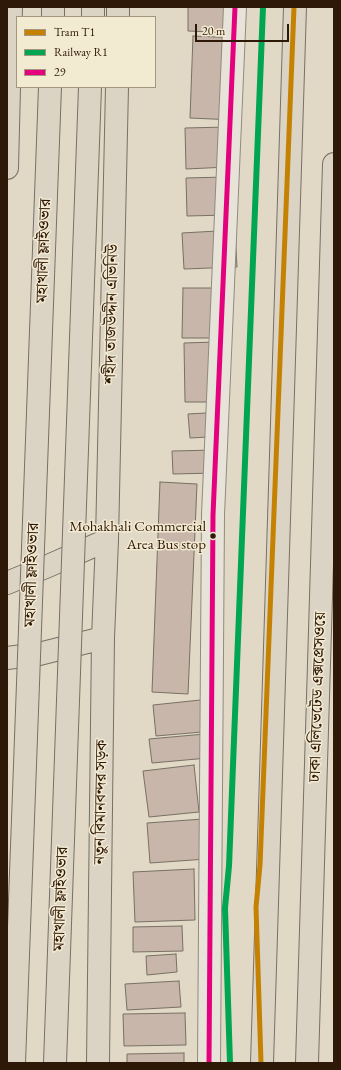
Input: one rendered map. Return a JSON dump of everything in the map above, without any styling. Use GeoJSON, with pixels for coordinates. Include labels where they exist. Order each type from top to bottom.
{"type":"FeatureCollection","features":[{"type":"Feature","properties":{"kind":"main road"},"geometry":{"type":"LineString","coordinates":[[7,168],[12,7]]}},
{"type":"Feature","properties":{"kind":"main road"},"geometry":{"type":"LineString","coordinates":[[262,1063],[295,7]]}},
{"type":"Feature","properties":{"kind":"main road","name":"মহাখালী ফ্লাইওভার"},"geometry":{"type":"LineString","coordinates":[[14,1063],[50,88]]}},
{"type":"Feature","properties":{"kind":"main road","name":"মহাখালী ফ্লাইওভার"},"geometry":{"type":"LineString","coordinates":[[55,1063],[90,88]]}},
{"type":"Feature","properties":{"kind":"main road","name":"শহীদ তাজউদ্দীন এভিনিউ"},"geometry":{"type":"LineString","coordinates":[[107,540],[117,88]]}},
{"type":"Feature","properties":{"kind":"main road","name":"ঢাকা এলিভেটেড এক্সপ্রেসওয়ে"},"geometry":{"type":"LineString","coordinates":[[307,1063],[334,164]]}},
{"type":"Feature","properties":{"kind":"main road"},"geometry":{"type":"LineString","coordinates":[[7,583],[107,540]]}},
{"type":"Feature","properties":{"kind":"main road","name":"নতুন বিমানবন্দর সড়ক"},"geometry":{"type":"LineString","coordinates":[[98,1063],[104,638],[107,540]]}},
{"type":"Feature","properties":{"kind":"main road"},"geometry":{"type":"LineString","coordinates":[[7,658],[39,654],[104,638]]}},
{"type":"Feature","properties":{"kind":"street"},"geometry":{"type":"LineString","coordinates":[[209,1063],[213,515],[235,7]]}},
{"type":"Feature","properties":{"kind":"building"},"geometry":{"type":"Polygon","coordinates":[[[188,7],[235,7],[234,33],[188,31],[188,7]]]}},
{"type":"Feature","properties":{"kind":"building"},"geometry":{"type":"Polygon","coordinates":[[[193,36],[238,38],[235,120],[190,118],[193,36]]]}},
{"type":"Feature","properties":{"kind":"building"},"geometry":{"type":"Polygon","coordinates":[[[227,127],[228,167],[186,169],[185,128],[227,127]]]}},
{"type":"Feature","properties":{"kind":"building"},"geometry":{"type":"Polygon","coordinates":[[[227,177],[228,215],[187,216],[186,178],[227,177]]]}},
{"type":"Feature","properties":{"kind":"building"},"geometry":{"type":"Polygon","coordinates":[[[235,230],[237,267],[184,269],[182,233],[235,230]]]}},
{"type":"Feature","properties":{"kind":"building"},"geometry":{"type":"Polygon","coordinates":[[[183,288],[222,288],[221,338],[182,338],[183,288]]]}},
{"type":"Feature","properties":{"kind":"building"},"geometry":{"type":"Polygon","coordinates":[[[217,342],[218,402],[185,402],[184,343],[217,342]]]}},
{"type":"Feature","properties":{"kind":"building"},"geometry":{"type":"Polygon","coordinates":[[[224,412],[226,436],[190,438],[188,414],[224,412]]]}},
{"type":"Feature","properties":{"kind":"building"},"geometry":{"type":"Polygon","coordinates":[[[215,450],[216,473],[173,474],[172,451],[215,450]]]}},
{"type":"Feature","properties":{"kind":"building"},"geometry":{"type":"Polygon","coordinates":[[[160,482],[197,484],[188,694],[152,692],[160,482]]]}},
{"type":"Feature","properties":{"kind":"building"},"geometry":{"type":"Polygon","coordinates":[[[210,699],[214,731],[156,736],[153,705],[210,699]]]}},
{"type":"Feature","properties":{"kind":"building"},"geometry":{"type":"Polygon","coordinates":[[[205,734],[208,758],[152,763],[149,739],[205,734]]]}},
{"type":"Feature","properties":{"kind":"building"},"geometry":{"type":"Polygon","coordinates":[[[194,765],[199,812],[149,817],[143,771],[194,765]]]}},
{"type":"Feature","properties":{"kind":"building"},"geometry":{"type":"Polygon","coordinates":[[[203,819],[207,859],[150,863],[147,823],[203,819]]]}},
{"type":"Feature","properties":{"kind":"building"},"geometry":{"type":"Polygon","coordinates":[[[194,869],[195,920],[135,922],[133,872],[194,869]]]}},
{"type":"Feature","properties":{"kind":"building"},"geometry":{"type":"Polygon","coordinates":[[[182,926],[183,951],[133,952],[133,927],[182,926]]]}},
{"type":"Feature","properties":{"kind":"building"},"geometry":{"type":"Polygon","coordinates":[[[176,954],[177,972],[147,975],[146,956],[176,954]]]}},
{"type":"Feature","properties":{"kind":"building"},"geometry":{"type":"Polygon","coordinates":[[[179,981],[181,1007],[127,1010],[125,984],[179,981]]]}},
{"type":"Feature","properties":{"kind":"building"},"geometry":{"type":"Polygon","coordinates":[[[185,1013],[186,1045],[124,1046],[123,1014],[185,1013]]]}},
{"type":"Feature","properties":{"kind":"building"},"geometry":{"type":"Polygon","coordinates":[[[184,1053],[184,1063],[127,1063],[127,1054],[184,1053]]]}},
{"type":"Feature","properties":{"kind":"tram line","name":"T1"},"geometry":{"type":"LineString","coordinates":[[261,1063],[256,907],[260,865],[294,7]]}},
{"type":"Feature","properties":{"kind":"rail line","name":"R1"},"geometry":{"type":"LineString","coordinates":[[230,1063],[225,908],[229,866],[263,7]]}},
{"type":"Feature","properties":{"kind":"transit line","name":"29"},"geometry":{"type":"LineString","coordinates":[[209,1063],[213,515],[235,7]]}},
{"type":"Feature","properties":{"kind":"place","name":"Mohakhali Commercial Area Bus stop"},"geometry":{"type":"Point","coordinates":[213,536]}}]}
